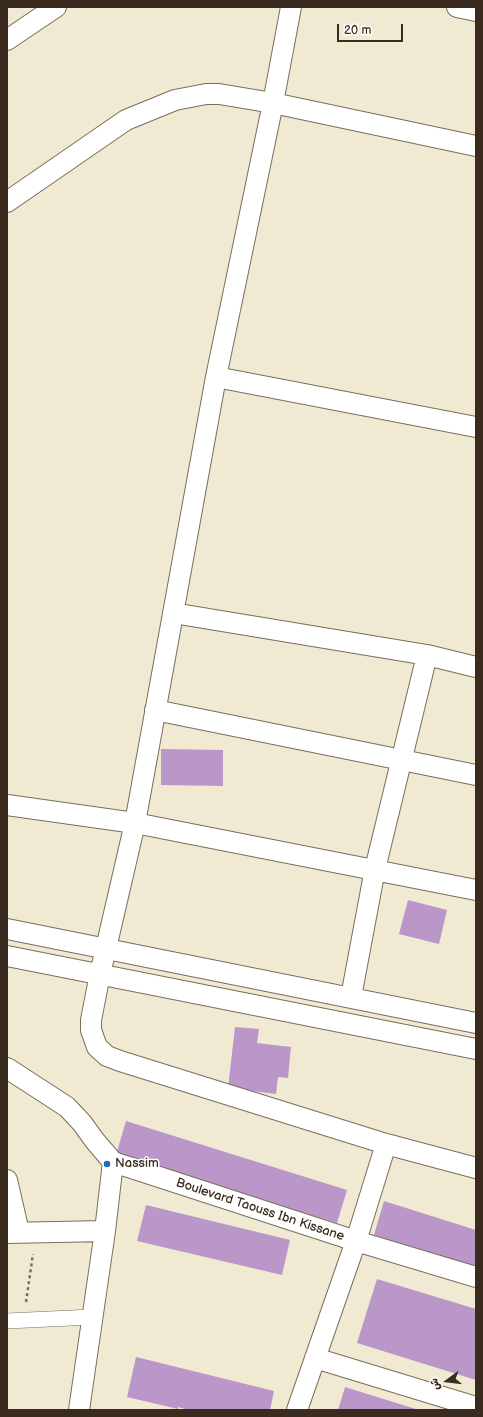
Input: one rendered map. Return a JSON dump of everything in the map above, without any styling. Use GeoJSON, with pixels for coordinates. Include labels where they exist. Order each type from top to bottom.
{"type":"FeatureCollection","features":[{"type":"Feature","properties":{"kind":"street"},"geometry":{"type":"LineString","coordinates":[[7,40],[56,7]]}},
{"type":"Feature","properties":{"kind":"street"},"geometry":{"type":"LineString","coordinates":[[291,7],[273,104],[216,377],[135,823],[105,950],[91,1020],[91,1030],[97,1047],[107,1056],[386,1144],[476,1168]]}},
{"type":"Feature","properties":{"kind":"street"},"geometry":{"type":"LineString","coordinates":[[457,7],[476,11]]}},
{"type":"Feature","properties":{"kind":"street"},"geometry":{"type":"LineString","coordinates":[[7,202],[126,120],[175,100],[206,94],[219,94],[273,104],[476,146]]}},
{"type":"Feature","properties":{"kind":"street"},"geometry":{"type":"LineString","coordinates":[[216,377],[476,427]]}},
{"type":"Feature","properties":{"kind":"street"},"geometry":{"type":"LineString","coordinates":[[173,613],[427,655],[476,667]]}},
{"type":"Feature","properties":{"kind":"street"},"geometry":{"type":"LineString","coordinates":[[351,997],[375,869],[427,655]]}},
{"type":"Feature","properties":{"kind":"street"},"geometry":{"type":"LineString","coordinates":[[156,710],[476,774]]}},
{"type":"Feature","properties":{"kind":"street"},"geometry":{"type":"LineString","coordinates":[[7,805],[135,823],[476,890]]}},
{"type":"Feature","properties":{"kind":"street"},"geometry":{"type":"LineString","coordinates":[[7,929],[105,950],[351,997],[476,1023]]}},
{"type":"Feature","properties":{"kind":"street"},"geometry":{"type":"LineString","coordinates":[[7,956],[476,1049]]}},
{"type":"Feature","properties":{"kind":"street"},"geometry":{"type":"LineString","coordinates":[[7,1068],[67,1107],[82,1123],[113,1162],[105,1231],[92,1317],[83,1409]]}},
{"type":"Feature","properties":{"kind":"street"},"geometry":{"type":"LineString","coordinates":[[297,1410],[356,1241],[386,1144]]}},
{"type":"Feature","properties":{"kind":"street","name":"Boulevard Taouss Ibn Kissane"},"geometry":{"type":"LineString","coordinates":[[113,1162],[356,1241],[476,1278]]}},
{"type":"Feature","properties":{"kind":"street"},"geometry":{"type":"LineString","coordinates":[[7,1180],[21,1232],[105,1231]]}},
{"type":"Feature","properties":{"kind":"street"},"geometry":{"type":"LineString","coordinates":[[7,1321],[92,1317]]}},
{"type":"Feature","properties":{"kind":"street"},"geometry":{"type":"LineString","coordinates":[[315,1358],[476,1407]]}},
{"type":"Feature","properties":{"kind":"path"},"geometry":{"type":"LineString","coordinates":[[21,1232],[24,1320]]}},
{"type":"Feature","properties":{"kind":"building"},"geometry":{"type":"Polygon","coordinates":[[[161,749],[223,750],[223,786],[161,785],[161,749]]]}},
{"type":"Feature","properties":{"kind":"building"},"geometry":{"type":"Polygon","coordinates":[[[408,900],[447,910],[439,944],[399,934],[408,900]]]}},
{"type":"Feature","properties":{"kind":"building"},"geometry":{"type":"Polygon","coordinates":[[[235,1027],[259,1029],[257,1043],[291,1047],[288,1078],[278,1077],[276,1094],[228,1088],[235,1027]]]}},
{"type":"Feature","properties":{"kind":"building"},"geometry":{"type":"Polygon","coordinates":[[[126,1121],[347,1190],[337,1223],[116,1155],[126,1121]]]}},
{"type":"Feature","properties":{"kind":"building"},"geometry":{"type":"Polygon","coordinates":[[[384,1201],[476,1230],[476,1267],[374,1235],[384,1201]]]}},
{"type":"Feature","properties":{"kind":"building"},"geometry":{"type":"Polygon","coordinates":[[[146,1205],[290,1240],[282,1275],[137,1241],[146,1205]]]}},
{"type":"Feature","properties":{"kind":"building"},"geometry":{"type":"Polygon","coordinates":[[[377,1279],[476,1309],[476,1380],[357,1343],[377,1279]]]}},
{"type":"Feature","properties":{"kind":"building"},"geometry":{"type":"Polygon","coordinates":[[[136,1357],[274,1391],[270,1410],[189,1410],[178,1407],[178,1409],[127,1397],[136,1357]]]}},
{"type":"Feature","properties":{"kind":"building"},"geometry":{"type":"Polygon","coordinates":[[[345,1387],[419,1410],[338,1410],[345,1387]]]}},
{"type":"Feature","properties":{"kind":"place","name":"Nassim"},"geometry":{"type":"Point","coordinates":[107,1164]}}]}
